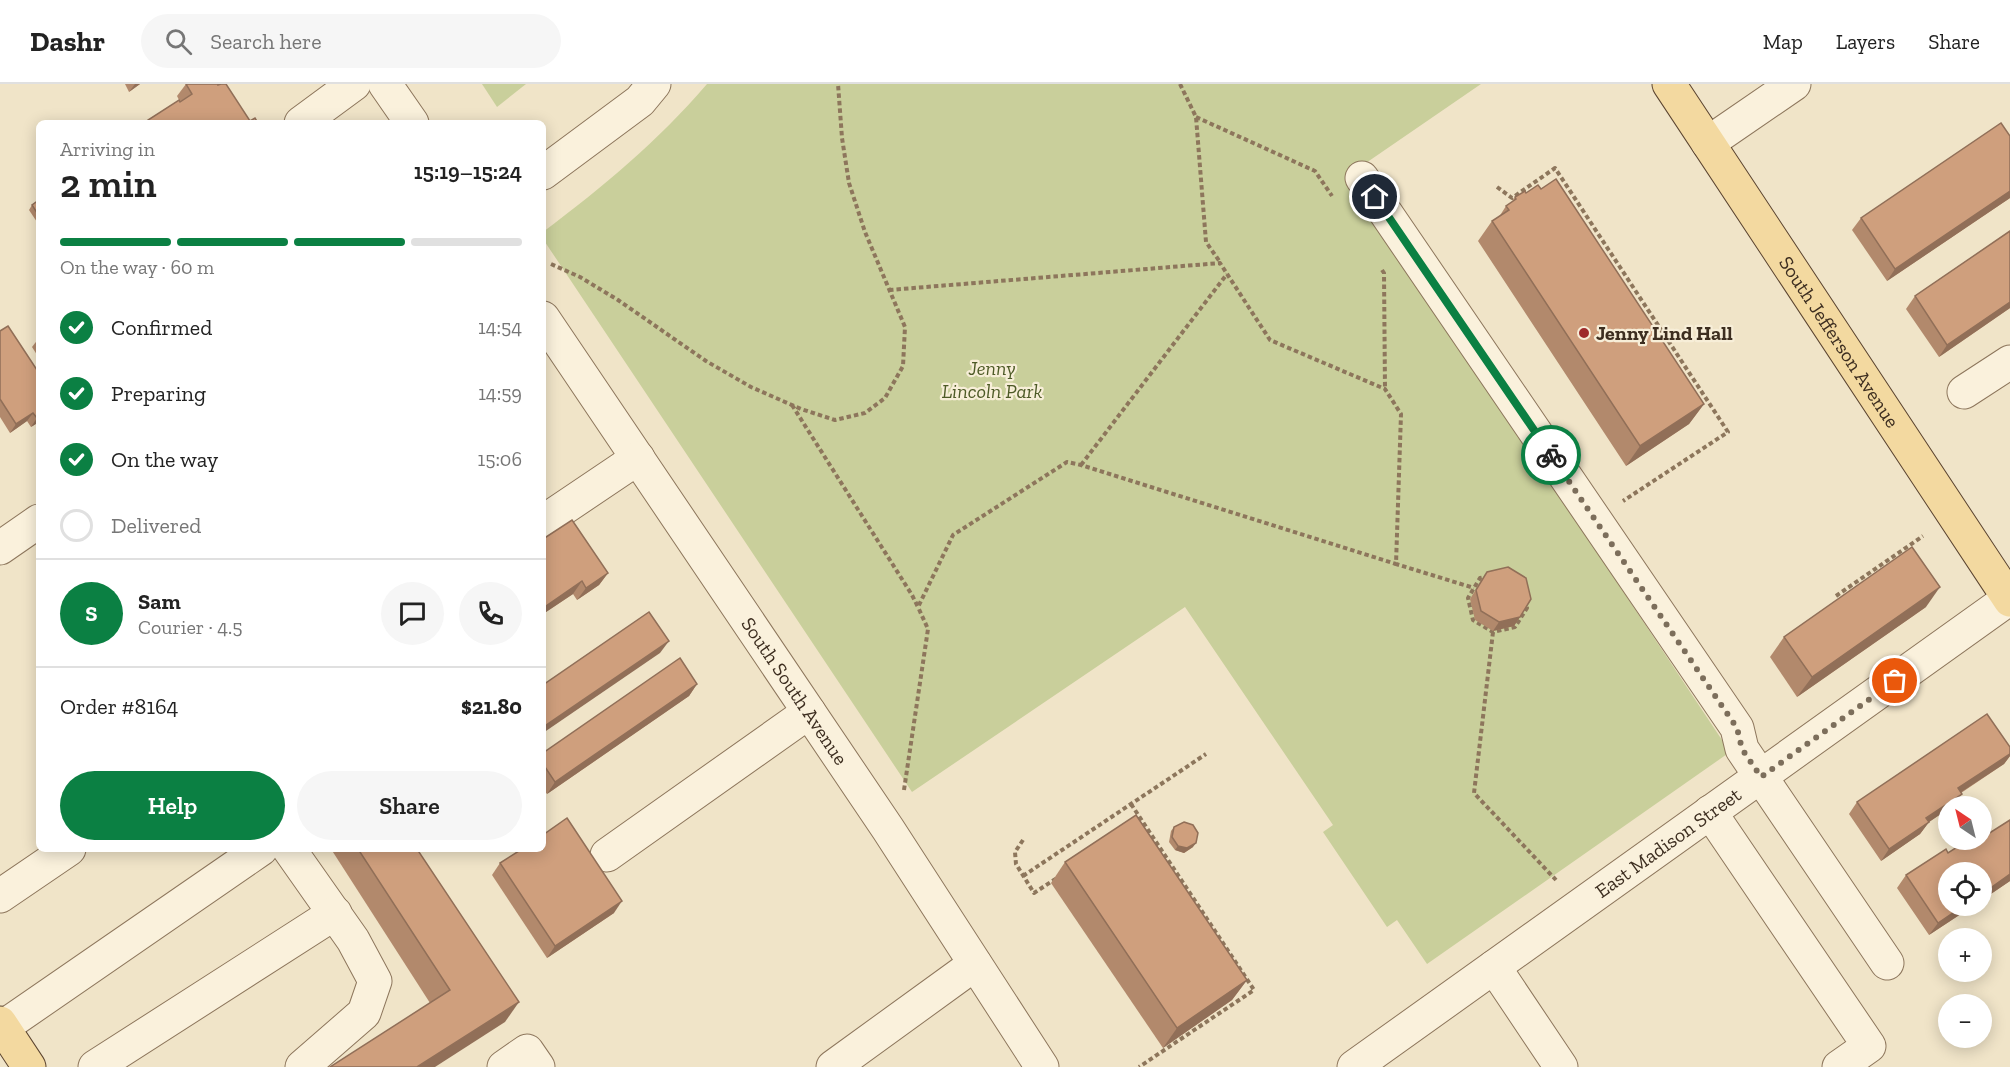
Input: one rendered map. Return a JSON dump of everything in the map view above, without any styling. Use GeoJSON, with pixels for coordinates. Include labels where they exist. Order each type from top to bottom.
{"type":"FeatureCollection","features":[{"type":"Feature","properties":{"kind":"main road","name":"South Jefferson Avenue"},"geometry":{"type":"LineString","coordinates":[[1669,84],[2010,599]]}},
{"type":"Feature","properties":{"kind":"main road"},"geometry":{"type":"LineString","coordinates":[[2,1025],[29,1067]]}},
{"type":"Feature","properties":{"kind":"street"},"geometry":{"type":"LineString","coordinates":[[305,120],[354,84]]}},
{"type":"Feature","properties":{"kind":"street"},"geometry":{"type":"LineString","coordinates":[[385,84],[410,120]]}},
{"type":"Feature","properties":{"kind":"street"},"geometry":{"type":"LineString","coordinates":[[546,171],[640,101],[654,84]]}},
{"type":"Feature","properties":{"kind":"street"},"geometry":{"type":"LineString","coordinates":[[1708,143],[1794,84]]}},
{"type":"Feature","properties":{"kind":"street"},"geometry":{"type":"LineString","coordinates":[[1362,178],[1737,728],[1742,749],[1887,963]]}},
{"type":"Feature","properties":{"kind":"street","name":"South South Avenue"},"geometry":{"type":"LineString","coordinates":[[546,322],[888,829],[975,964],[1030,1063]]}},
{"type":"Feature","properties":{"kind":"street"},"geometry":{"type":"LineString","coordinates":[[1964,392],[2010,362]]}},
{"type":"Feature","properties":{"kind":"street"},"geometry":{"type":"LineString","coordinates":[[546,520],[638,458]]}},
{"type":"Feature","properties":{"kind":"street"},"geometry":{"type":"LineString","coordinates":[[0,548],[36,523]]}},
{"type":"Feature","properties":{"kind":"street","name":"East Madison Street"},"geometry":{"type":"LineString","coordinates":[[1354,1067],[2010,599]]}},
{"type":"Feature","properties":{"kind":"street"},"geometry":{"type":"LineString","coordinates":[[607,855],[809,712]]}},
{"type":"Feature","properties":{"kind":"street"},"geometry":{"type":"LineString","coordinates":[[1710,812],[1869,1046],[1839,1067]]}},
{"type":"Feature","properties":{"kind":"street"},"geometry":{"type":"LineString","coordinates":[[0,896],[65,852]]}},
{"type":"Feature","properties":{"kind":"street"},"geometry":{"type":"LineString","coordinates":[[2,1025],[257,852]]}},
{"type":"Feature","properties":{"kind":"street"},"geometry":{"type":"LineString","coordinates":[[291,852],[353,940],[375,981],[364,1013],[302,1067]]}},
{"type":"Feature","properties":{"kind":"street"},"geometry":{"type":"LineString","coordinates":[[95,1067],[334,913]]}},
{"type":"Feature","properties":{"kind":"street"},"geometry":{"type":"LineString","coordinates":[[833,1067],[975,964]]}},
{"type":"Feature","properties":{"kind":"street"},"geometry":{"type":"LineString","coordinates":[[1494,967],[1547,1063]]}},
{"type":"Feature","properties":{"kind":"street"},"geometry":{"type":"LineString","coordinates":[[504,1067],[527,1051],[538,1067]]}},
{"type":"Feature","properties":{"kind":"path"},"geometry":{"type":"LineString","coordinates":[[551,264],[580,277],[618,300],[706,361],[751,387],[835,420],[865,413],[885,398],[903,366],[905,327],[865,232],[849,183],[842,138],[838,84]]}},
{"type":"Feature","properties":{"kind":"path"},"geometry":{"type":"LineString","coordinates":[[1180,84],[1196,117],[1206,242],[1270,340],[1385,389]]}},
{"type":"Feature","properties":{"kind":"path"},"geometry":{"type":"LineString","coordinates":[[1196,117],[1315,171],[1334,199]]}},
{"type":"Feature","properties":{"kind":"path"},"geometry":{"type":"LineString","coordinates":[[1497,187],[1512,198],[1555,168],[1728,432],[1594,519]]}},
{"type":"Feature","properties":{"kind":"path"},"geometry":{"type":"LineString","coordinates":[[889,290],[1220,263]]}},
{"type":"Feature","properties":{"kind":"path"},"geometry":{"type":"LineString","coordinates":[[1378,264],[1384,273],[1385,389],[1401,414],[1396,564]]}},
{"type":"Feature","properties":{"kind":"path"},"geometry":{"type":"LineString","coordinates":[[1081,465],[1227,274]]}},
{"type":"Feature","properties":{"kind":"path"},"geometry":{"type":"LineString","coordinates":[[792,405],[912,595],[927,629],[904,790]]}},
{"type":"Feature","properties":{"kind":"path"},"geometry":{"type":"LineString","coordinates":[[918,607],[953,535],[1067,462],[1474,588]]}},
{"type":"Feature","properties":{"kind":"path"},"geometry":{"type":"LineString","coordinates":[[1836,596],[1923,536]]}},
{"type":"Feature","properties":{"kind":"path"},"geometry":{"type":"LineString","coordinates":[[1503,573],[1522,585],[1527,608],[1515,627],[1493,632],[1473,620],[1468,598],[1480,578],[1503,573]]}},
{"type":"Feature","properties":{"kind":"path"},"geometry":{"type":"LineString","coordinates":[[1493,632],[1474,794],[1556,880]]}},
{"type":"Feature","properties":{"kind":"path"},"geometry":{"type":"LineString","coordinates":[[1023,876],[1206,753]]}},
{"type":"Feature","properties":{"kind":"path"},"geometry":{"type":"LineString","coordinates":[[1131,804],[1254,990],[1139,1067]]}},
{"type":"Feature","properties":{"kind":"path"},"geometry":{"type":"LineString","coordinates":[[1132,827],[1142,820]]}},
{"type":"Feature","properties":{"kind":"path"},"geometry":{"type":"LineString","coordinates":[[1023,840],[1015,852],[1016,864],[1034,893],[1064,873]]}},
{"type":"Feature","properties":{"kind":"green space"},"geometry":{"type":"Polygon","coordinates":[[[482,84],[526,84],[497,107],[482,84]]]}},
{"type":"Feature","properties":{"kind":"green space","name":"Jenny Lincoln Park"},"geometry":{"type":"Polygon","coordinates":[[[707,84],[1481,84],[1347,176],[1730,752],[1427,964],[1397,920],[1387,927],[1323,832],[1333,825],[1185,607],[912,792],[546,243],[546,230],[629,162],[707,84]]]}},
{"type":"Feature","properties":{"kind":"building"},"geometry":{"type":"Polygon","coordinates":[[[186,84],[226,84],[249,120],[148,120],[192,94],[186,84]]]}},
{"type":"Feature","properties":{"kind":"building"},"geometry":{"type":"Polygon","coordinates":[[[2001,123],[2010,136],[2010,191],[1895,269],[1861,218],[2001,123]]]}},
{"type":"Feature","properties":{"kind":"building","name":"Jenny Lind Hall"},"geometry":{"type":"Polygon","coordinates":[[[1556,179],[1704,404],[1640,446],[1492,221],[1509,210],[1506,206],[1516,199],[1515,197],[1538,185],[1541,189],[1556,179]]]}},
{"type":"Feature","properties":{"kind":"building"},"geometry":{"type":"Polygon","coordinates":[[[2010,231],[2010,302],[1947,345],[1915,296],[2010,231]]]}},
{"type":"Feature","properties":{"kind":"building"},"geometry":{"type":"Polygon","coordinates":[[[8,326],[36,368],[36,417],[33,413],[16,424],[0,399],[0,331],[8,326]]]}},
{"type":"Feature","properties":{"kind":"building"},"geometry":{"type":"Polygon","coordinates":[[[572,520],[608,573],[586,588],[582,581],[546,606],[546,537],[572,520]]]}},
{"type":"Feature","properties":{"kind":"building"},"geometry":{"type":"Polygon","coordinates":[[[1912,547],[1940,587],[1812,677],[1784,637],[1912,547]]]}},
{"type":"Feature","properties":{"kind":"building"},"geometry":{"type":"Polygon","coordinates":[[[1508,567],[1526,578],[1531,599],[1520,617],[1499,622],[1481,611],[1476,590],[1487,572],[1508,567]]]}},
{"type":"Feature","properties":{"kind":"building"},"geometry":{"type":"Polygon","coordinates":[[[649,612],[669,641],[546,725],[546,683],[649,612]]]}},
{"type":"Feature","properties":{"kind":"building"},"geometry":{"type":"Polygon","coordinates":[[[680,658],[697,684],[555,782],[546,768],[546,751],[680,658]]]}},
{"type":"Feature","properties":{"kind":"building"},"geometry":{"type":"Polygon","coordinates":[[[1987,714],[2010,747],[2010,754],[1958,788],[1962,794],[1938,796],[1938,810],[1926,818],[1929,822],[1889,849],[1857,802],[1987,714]]]}},
{"type":"Feature","properties":{"kind":"building"},"geometry":{"type":"Polygon","coordinates":[[[1136,815],[1247,980],[1177,1028],[1065,862],[1136,815]]]}},
{"type":"Feature","properties":{"kind":"building"},"geometry":{"type":"Polygon","coordinates":[[[567,818],[622,901],[555,946],[500,863],[517,852],[546,852],[546,833],[567,818]]]}},
{"type":"Feature","properties":{"kind":"building"},"geometry":{"type":"Polygon","coordinates":[[[2010,820],[2010,874],[1992,887],[1992,862],[1938,862],[1938,916],[1948,916],[1938,923],[1906,875],[1944,850],[1948,853],[1953,850],[1992,850],[1992,831],[2010,820]]]}},
{"type":"Feature","properties":{"kind":"building"},"geometry":{"type":"Polygon","coordinates":[[[1184,822],[1193,825],[1198,833],[1196,843],[1187,848],[1178,846],[1172,837],[1174,827],[1184,822]]]}},
{"type":"Feature","properties":{"kind":"building"},"geometry":{"type":"Polygon","coordinates":[[[360,852],[419,852],[519,1002],[417,1067],[330,1067],[450,990],[360,852]]]}},
{"type":"Feature","properties":{"kind":"way so far"},"geometry":{"type":"LineString","coordinates":[[1551,455],[1737,728],[1742,749],[1761,777],[1895,681]]}},
{"type":"Feature","properties":{"kind":"place","name":"Jenny Lind Hall"},"geometry":{"type":"Point","coordinates":[1584,333]}},
{"type":"Feature","properties":{"kind":"route"},"geometry":{"type":"LineString","coordinates":[[1375,197],[1551,455]]}}]}
